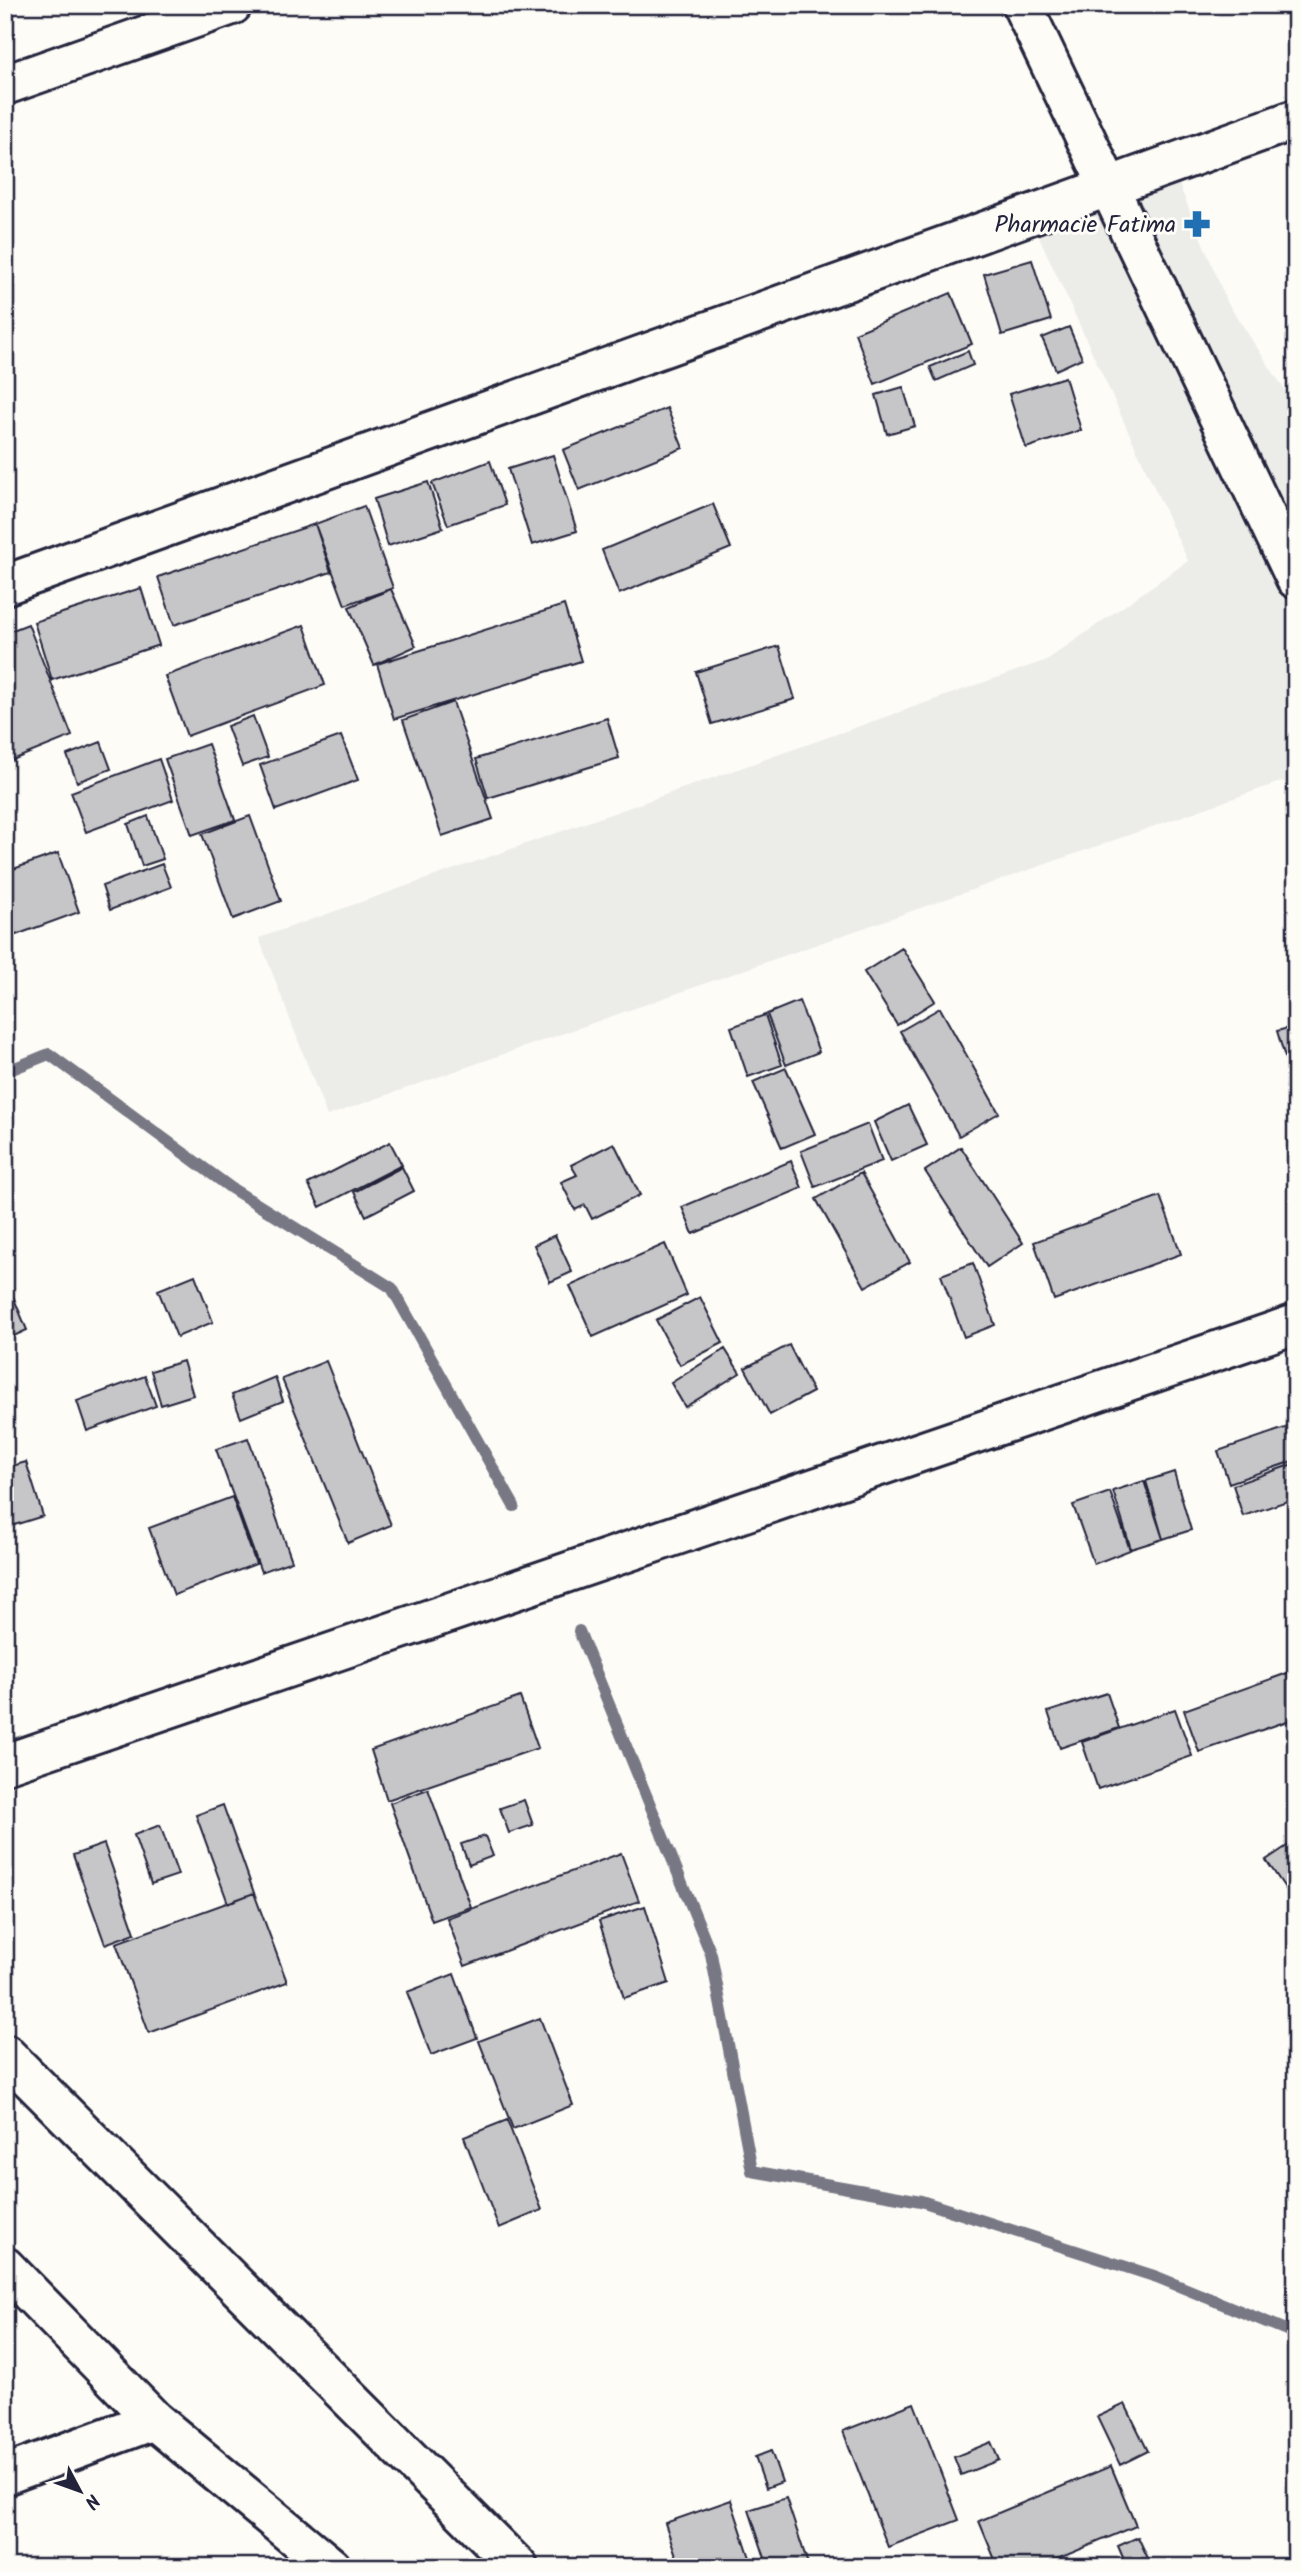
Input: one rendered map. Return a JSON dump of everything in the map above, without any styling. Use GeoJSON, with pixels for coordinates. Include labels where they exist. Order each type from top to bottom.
{"type":"FeatureCollection","features":[{"type":"Feature","properties":{"kind":"street"},"geometry":{"type":"LineString","coordinates":[[5,85],[232,5]]}},
{"type":"Feature","properties":{"kind":"street"},"geometry":{"type":"LineString","coordinates":[[1022,5],[1296,579]]}},
{"type":"Feature","properties":{"kind":"street"},"geometry":{"type":"LineString","coordinates":[[5,586],[1296,119]]}},
{"type":"Feature","properties":{"kind":"street"},"geometry":{"type":"LineString","coordinates":[[5,1763],[1296,1324]]}},
{"type":"Feature","properties":{"kind":"street"},"geometry":{"type":"LineString","coordinates":[[5,2054],[518,2567]]}},
{"type":"Feature","properties":{"kind":"street"},"geometry":{"type":"LineString","coordinates":[[5,2267],[154,2420],[331,2567]]}},
{"type":"Feature","properties":{"kind":"street"},"geometry":{"type":"LineString","coordinates":[[5,2475],[154,2420]]}},
{"type":"Feature","properties":{"kind":"shaded area"},"geometry":{"type":"Polygon","coordinates":[[[1171,165],[1227,302],[1296,407],[1296,798],[1283,781],[327,1116],[259,938],[1047,660],[1188,561],[1030,217],[1171,165]]]}},
{"type":"Feature","properties":{"kind":"building"},"geometry":{"type":"Polygon","coordinates":[[[1032,260],[1051,320],[1002,335],[984,274],[1032,260]]]}},
{"type":"Feature","properties":{"kind":"building"},"geometry":{"type":"Polygon","coordinates":[[[951,293],[972,344],[875,384],[855,333],[951,293]]]}},
{"type":"Feature","properties":{"kind":"building"},"geometry":{"type":"Polygon","coordinates":[[[1069,327],[1082,358],[1056,370],[1042,338],[1069,327]]]}},
{"type":"Feature","properties":{"kind":"building"},"geometry":{"type":"Polygon","coordinates":[[[968,351],[973,365],[936,381],[930,367],[968,351]]]}},
{"type":"Feature","properties":{"kind":"building"},"geometry":{"type":"Polygon","coordinates":[[[1065,377],[1081,430],[1026,448],[1009,394],[1065,377]]]}},
{"type":"Feature","properties":{"kind":"building"},"geometry":{"type":"Polygon","coordinates":[[[903,387],[915,426],[887,434],[876,395],[903,387]]]}},
{"type":"Feature","properties":{"kind":"building"},"geometry":{"type":"Polygon","coordinates":[[[667,408],[683,448],[579,490],[563,450],[667,408]]]}},
{"type":"Feature","properties":{"kind":"building"},"geometry":{"type":"Polygon","coordinates":[[[553,455],[577,531],[532,545],[508,469],[553,455]]]}},
{"type":"Feature","properties":{"kind":"building"},"geometry":{"type":"Polygon","coordinates":[[[490,461],[505,505],[448,525],[432,483],[490,461]]]}},
{"type":"Feature","properties":{"kind":"building"},"geometry":{"type":"Polygon","coordinates":[[[428,482],[443,528],[388,546],[374,499],[428,482]]]}},
{"type":"Feature","properties":{"kind":"building"},"geometry":{"type":"Polygon","coordinates":[[[713,504],[731,548],[619,594],[602,550],[713,504]]]}},
{"type":"Feature","properties":{"kind":"building"},"geometry":{"type":"Polygon","coordinates":[[[364,506],[393,588],[345,605],[315,524],[364,506]]]}},
{"type":"Feature","properties":{"kind":"building"},"geometry":{"type":"Polygon","coordinates":[[[315,524],[331,572],[174,625],[158,577],[315,524]]]}},
{"type":"Feature","properties":{"kind":"building"},"geometry":{"type":"Polygon","coordinates":[[[141,588],[159,645],[52,680],[34,622],[141,588]]]}},
{"type":"Feature","properties":{"kind":"building"},"geometry":{"type":"Polygon","coordinates":[[[391,589],[416,646],[374,665],[349,607],[391,589]]]}},
{"type":"Feature","properties":{"kind":"building"},"geometry":{"type":"Polygon","coordinates":[[[564,605],[581,661],[394,719],[377,664],[564,605]]]}},
{"type":"Feature","properties":{"kind":"building"},"geometry":{"type":"Polygon","coordinates":[[[28,624],[72,736],[10,761],[5,749],[5,633],[28,624]]]}},
{"type":"Feature","properties":{"kind":"building"},"geometry":{"type":"Polygon","coordinates":[[[304,625],[325,685],[187,736],[165,676],[304,625]]]}},
{"type":"Feature","properties":{"kind":"building"},"geometry":{"type":"Polygon","coordinates":[[[779,646],[795,699],[712,724],[696,672],[779,646]]]}},
{"type":"Feature","properties":{"kind":"building"},"geometry":{"type":"Polygon","coordinates":[[[453,702],[493,819],[442,836],[403,720],[453,702]]]}},
{"type":"Feature","properties":{"kind":"building"},"geometry":{"type":"Polygon","coordinates":[[[253,716],[268,757],[242,766],[227,726],[253,716]]]}},
{"type":"Feature","properties":{"kind":"building"},"geometry":{"type":"Polygon","coordinates":[[[607,718],[619,758],[488,798],[476,759],[607,718]]]}},
{"type":"Feature","properties":{"kind":"building"},"geometry":{"type":"Polygon","coordinates":[[[341,736],[358,780],[276,810],[260,765],[341,736]]]}},
{"type":"Feature","properties":{"kind":"building"},"geometry":{"type":"Polygon","coordinates":[[[101,742],[111,769],[77,782],[67,755],[101,742]]]}},
{"type":"Feature","properties":{"kind":"building"},"geometry":{"type":"Polygon","coordinates":[[[208,744],[235,820],[192,835],[165,759],[208,744]]]}},
{"type":"Feature","properties":{"kind":"building"},"geometry":{"type":"Polygon","coordinates":[[[159,759],[173,800],[86,832],[71,792],[159,759]]]}},
{"type":"Feature","properties":{"kind":"building"},"geometry":{"type":"Polygon","coordinates":[[[148,816],[163,859],[142,866],[128,824],[148,816]]]}},
{"type":"Feature","properties":{"kind":"building"},"geometry":{"type":"Polygon","coordinates":[[[250,816],[281,901],[233,919],[202,834],[250,816]]]}},
{"type":"Feature","properties":{"kind":"building"},"geometry":{"type":"Polygon","coordinates":[[[58,853],[79,912],[5,939],[5,872],[58,853]]]}},
{"type":"Feature","properties":{"kind":"building"},"geometry":{"type":"Polygon","coordinates":[[[162,864],[171,887],[110,910],[102,886],[162,864]]]}},
{"type":"Feature","properties":{"kind":"building"},"geometry":{"type":"Polygon","coordinates":[[[902,948],[935,1001],[897,1025],[864,972],[902,948]]]}},
{"type":"Feature","properties":{"kind":"building"},"geometry":{"type":"Polygon","coordinates":[[[799,1001],[819,1052],[786,1065],[767,1014],[799,1001]]]}},
{"type":"Feature","properties":{"kind":"building"},"geometry":{"type":"Polygon","coordinates":[[[940,1008],[999,1113],[959,1136],[900,1031],[940,1008]]]}},
{"type":"Feature","properties":{"kind":"building"},"geometry":{"type":"Polygon","coordinates":[[[765,1015],[782,1065],[748,1077],[731,1027],[765,1015]]]}},
{"type":"Feature","properties":{"kind":"building"},"geometry":{"type":"Polygon","coordinates":[[[1296,1026],[1296,1094],[1277,1031],[1296,1026]]]}},
{"type":"Feature","properties":{"kind":"building"},"geometry":{"type":"Polygon","coordinates":[[[786,1068],[815,1134],[782,1148],[753,1082],[786,1068]]]}},
{"type":"Feature","properties":{"kind":"building"},"geometry":{"type":"Polygon","coordinates":[[[908,1105],[927,1145],[891,1161],[874,1122],[908,1105]]]}},
{"type":"Feature","properties":{"kind":"building"},"geometry":{"type":"Polygon","coordinates":[[[868,1124],[882,1161],[815,1187],[801,1151],[868,1124]]]}},
{"type":"Feature","properties":{"kind":"building"},"geometry":{"type":"Polygon","coordinates":[[[390,1142],[402,1165],[320,1207],[308,1184],[390,1142]]]}},
{"type":"Feature","properties":{"kind":"building"},"geometry":{"type":"Polygon","coordinates":[[[614,1143],[640,1195],[592,1219],[585,1205],[575,1210],[561,1182],[577,1175],[571,1165],[614,1143]]]}},
{"type":"Feature","properties":{"kind":"building"},"geometry":{"type":"Polygon","coordinates":[[[961,1147],[1023,1243],[987,1267],[925,1171],[961,1147]]]}},
{"type":"Feature","properties":{"kind":"building"},"geometry":{"type":"Polygon","coordinates":[[[791,1161],[802,1188],[693,1234],[682,1207],[791,1161]]]}},
{"type":"Feature","properties":{"kind":"building"},"geometry":{"type":"Polygon","coordinates":[[[402,1167],[414,1191],[366,1216],[354,1192],[402,1167]]]}},
{"type":"Feature","properties":{"kind":"building"},"geometry":{"type":"Polygon","coordinates":[[[861,1173],[910,1262],[865,1287],[816,1199],[861,1173]]]}},
{"type":"Feature","properties":{"kind":"building"},"geometry":{"type":"Polygon","coordinates":[[[1160,1196],[1181,1254],[1054,1300],[1034,1242],[1160,1196]]]}},
{"type":"Feature","properties":{"kind":"building"},"geometry":{"type":"Polygon","coordinates":[[[555,1235],[572,1272],[550,1282],[534,1245],[555,1235]]]}},
{"type":"Feature","properties":{"kind":"building"},"geometry":{"type":"Polygon","coordinates":[[[665,1244],[687,1295],[593,1337],[570,1286],[665,1244]]]}},
{"type":"Feature","properties":{"kind":"building"},"geometry":{"type":"Polygon","coordinates":[[[973,1263],[995,1325],[964,1337],[941,1275],[973,1263]]]}},
{"type":"Feature","properties":{"kind":"building"},"geometry":{"type":"Polygon","coordinates":[[[195,1275],[213,1322],[177,1337],[158,1290],[195,1275]]]}},
{"type":"Feature","properties":{"kind":"building"},"geometry":{"type":"Polygon","coordinates":[[[5,1277],[27,1330],[5,1340],[5,1277]]]}},
{"type":"Feature","properties":{"kind":"building"},"geometry":{"type":"Polygon","coordinates":[[[700,1297],[723,1343],[680,1365],[656,1320],[700,1297]]]}},
{"type":"Feature","properties":{"kind":"building"},"geometry":{"type":"Polygon","coordinates":[[[789,1345],[813,1392],[770,1415],[745,1368],[789,1345]]]}},
{"type":"Feature","properties":{"kind":"building"},"geometry":{"type":"Polygon","coordinates":[[[725,1349],[740,1373],[685,1407],[671,1383],[725,1349]]]}},
{"type":"Feature","properties":{"kind":"building"},"geometry":{"type":"Polygon","coordinates":[[[183,1361],[193,1395],[161,1405],[151,1371],[183,1361]]]}},
{"type":"Feature","properties":{"kind":"building"},"geometry":{"type":"Polygon","coordinates":[[[326,1361],[391,1525],[348,1543],[282,1379],[326,1361]]]}},
{"type":"Feature","properties":{"kind":"building"},"geometry":{"type":"Polygon","coordinates":[[[145,1376],[156,1406],[87,1431],[77,1401],[145,1376]]]}},
{"type":"Feature","properties":{"kind":"building"},"geometry":{"type":"Polygon","coordinates":[[[275,1377],[283,1401],[241,1418],[232,1395],[275,1377]]]}},
{"type":"Feature","properties":{"kind":"building"},"geometry":{"type":"Polygon","coordinates":[[[1288,1427],[1296,1460],[1229,1483],[1218,1451],[1288,1427]]]}},
{"type":"Feature","properties":{"kind":"building"},"geometry":{"type":"Polygon","coordinates":[[[248,1438],[292,1561],[261,1572],[216,1449],[248,1438]]]}},
{"type":"Feature","properties":{"kind":"building"},"geometry":{"type":"Polygon","coordinates":[[[26,1462],[43,1516],[5,1528],[5,1468],[26,1462]]]}},
{"type":"Feature","properties":{"kind":"building"},"geometry":{"type":"Polygon","coordinates":[[[1296,1463],[1296,1498],[1243,1516],[1233,1485],[1296,1463]]]}},
{"type":"Feature","properties":{"kind":"building"},"geometry":{"type":"Polygon","coordinates":[[[1174,1472],[1191,1530],[1163,1539],[1146,1481],[1174,1472]]]}},
{"type":"Feature","properties":{"kind":"building"},"geometry":{"type":"Polygon","coordinates":[[[1144,1481],[1163,1539],[1131,1549],[1113,1491],[1144,1481]]]}},
{"type":"Feature","properties":{"kind":"building"},"geometry":{"type":"Polygon","coordinates":[[[1110,1492],[1130,1550],[1094,1564],[1073,1505],[1110,1492]]]}},
{"type":"Feature","properties":{"kind":"building"},"geometry":{"type":"Polygon","coordinates":[[[232,1497],[256,1564],[174,1595],[149,1528],[232,1497]]]}},
{"type":"Feature","properties":{"kind":"building"},"geometry":{"type":"Polygon","coordinates":[[[1296,1670],[1296,1718],[1199,1752],[1184,1710],[1296,1670]]]}},
{"type":"Feature","properties":{"kind":"building"},"geometry":{"type":"Polygon","coordinates":[[[1107,1693],[1119,1728],[1060,1748],[1048,1712],[1107,1693]]]}},
{"type":"Feature","properties":{"kind":"building"},"geometry":{"type":"Polygon","coordinates":[[[520,1697],[538,1748],[387,1800],[371,1750],[520,1697]]]}},
{"type":"Feature","properties":{"kind":"building"},"geometry":{"type":"Polygon","coordinates":[[[1175,1709],[1192,1756],[1098,1789],[1082,1742],[1175,1709]]]}},
{"type":"Feature","properties":{"kind":"building"},"geometry":{"type":"Polygon","coordinates":[[[428,1789],[471,1907],[432,1921],[390,1803],[428,1789]]]}},
{"type":"Feature","properties":{"kind":"building"},"geometry":{"type":"Polygon","coordinates":[[[524,1800],[533,1825],[509,1833],[500,1808],[524,1800]]]}},
{"type":"Feature","properties":{"kind":"building"},"geometry":{"type":"Polygon","coordinates":[[[223,1805],[254,1893],[228,1903],[196,1815],[223,1805]]]}},
{"type":"Feature","properties":{"kind":"building"},"geometry":{"type":"Polygon","coordinates":[[[160,1825],[178,1875],[151,1884],[134,1835],[160,1825]]]}},
{"type":"Feature","properties":{"kind":"building"},"geometry":{"type":"Polygon","coordinates":[[[485,1836],[493,1856],[469,1865],[461,1844],[485,1836]]]}},
{"type":"Feature","properties":{"kind":"building"},"geometry":{"type":"Polygon","coordinates":[[[1296,1840],[1296,1904],[1266,1860],[1296,1840]]]}},
{"type":"Feature","properties":{"kind":"building"},"geometry":{"type":"Polygon","coordinates":[[[104,1844],[135,1933],[105,1944],[73,1855],[104,1844]]]}},
{"type":"Feature","properties":{"kind":"building"},"geometry":{"type":"Polygon","coordinates":[[[621,1853],[639,1901],[465,1966],[447,1918],[621,1853]]]}},
{"type":"Feature","properties":{"kind":"building"},"geometry":{"type":"Polygon","coordinates":[[[254,1893],[287,1982],[149,2033],[116,1943],[254,1893]]]}},
{"type":"Feature","properties":{"kind":"building"},"geometry":{"type":"Polygon","coordinates":[[[645,1906],[669,1983],[624,1998],[599,1921],[645,1906]]]}},
{"type":"Feature","properties":{"kind":"building"},"geometry":{"type":"Polygon","coordinates":[[[454,1974],[477,2038],[431,2055],[407,1992],[454,1974]]]}},
{"type":"Feature","properties":{"kind":"building"},"geometry":{"type":"Polygon","coordinates":[[[540,2018],[573,2105],[513,2129],[479,2041],[540,2018]]]}},
{"type":"Feature","properties":{"kind":"building"},"geometry":{"type":"Polygon","coordinates":[[[507,2120],[542,2210],[499,2228],[464,2137],[507,2120]]]}},
{"type":"Feature","properties":{"kind":"building"},"geometry":{"type":"Polygon","coordinates":[[[914,2403],[959,2520],[888,2547],[843,2431],[914,2403]]]}},
{"type":"Feature","properties":{"kind":"building"},"geometry":{"type":"Polygon","coordinates":[[[1125,2404],[1148,2451],[1120,2465],[1097,2417],[1125,2404]]]}},
{"type":"Feature","properties":{"kind":"building"},"geometry":{"type":"Polygon","coordinates":[[[991,2442],[999,2460],[961,2475],[954,2457],[991,2442]]]}},
{"type":"Feature","properties":{"kind":"building"},"geometry":{"type":"Polygon","coordinates":[[[771,2451],[782,2482],[766,2488],[755,2457],[771,2451]]]}},
{"type":"Feature","properties":{"kind":"building"},"geometry":{"type":"Polygon","coordinates":[[[1111,2466],[1136,2526],[1038,2567],[998,2567],[979,2521],[1111,2466]]]}},
{"type":"Feature","properties":{"kind":"building"},"geometry":{"type":"Polygon","coordinates":[[[786,2498],[809,2567],[768,2567],[749,2510],[786,2498]]]}},
{"type":"Feature","properties":{"kind":"building"},"geometry":{"type":"Polygon","coordinates":[[[731,2500],[753,2567],[680,2567],[665,2523],[731,2500]]]}},
{"type":"Feature","properties":{"kind":"building"},"geometry":{"type":"Polygon","coordinates":[[[1138,2537],[1152,2567],[1127,2567],[1118,2546],[1138,2537]]]}},
{"type":"Feature","properties":{"kind":"waterway"},"geometry":{"type":"LineString","coordinates":[[5,1072],[49,1054],[231,1188],[392,1288],[514,1506]]}},
{"type":"Feature","properties":{"kind":"waterway"},"geometry":{"type":"LineString","coordinates":[[579,1631],[711,1954],[752,2171],[921,2201],[1157,2277],[1296,2334]]}},
{"type":"Feature","properties":{"kind":"place","name":"Pharmacie Fatima"},"geometry":{"type":"Point","coordinates":[1197,224]}}]}
